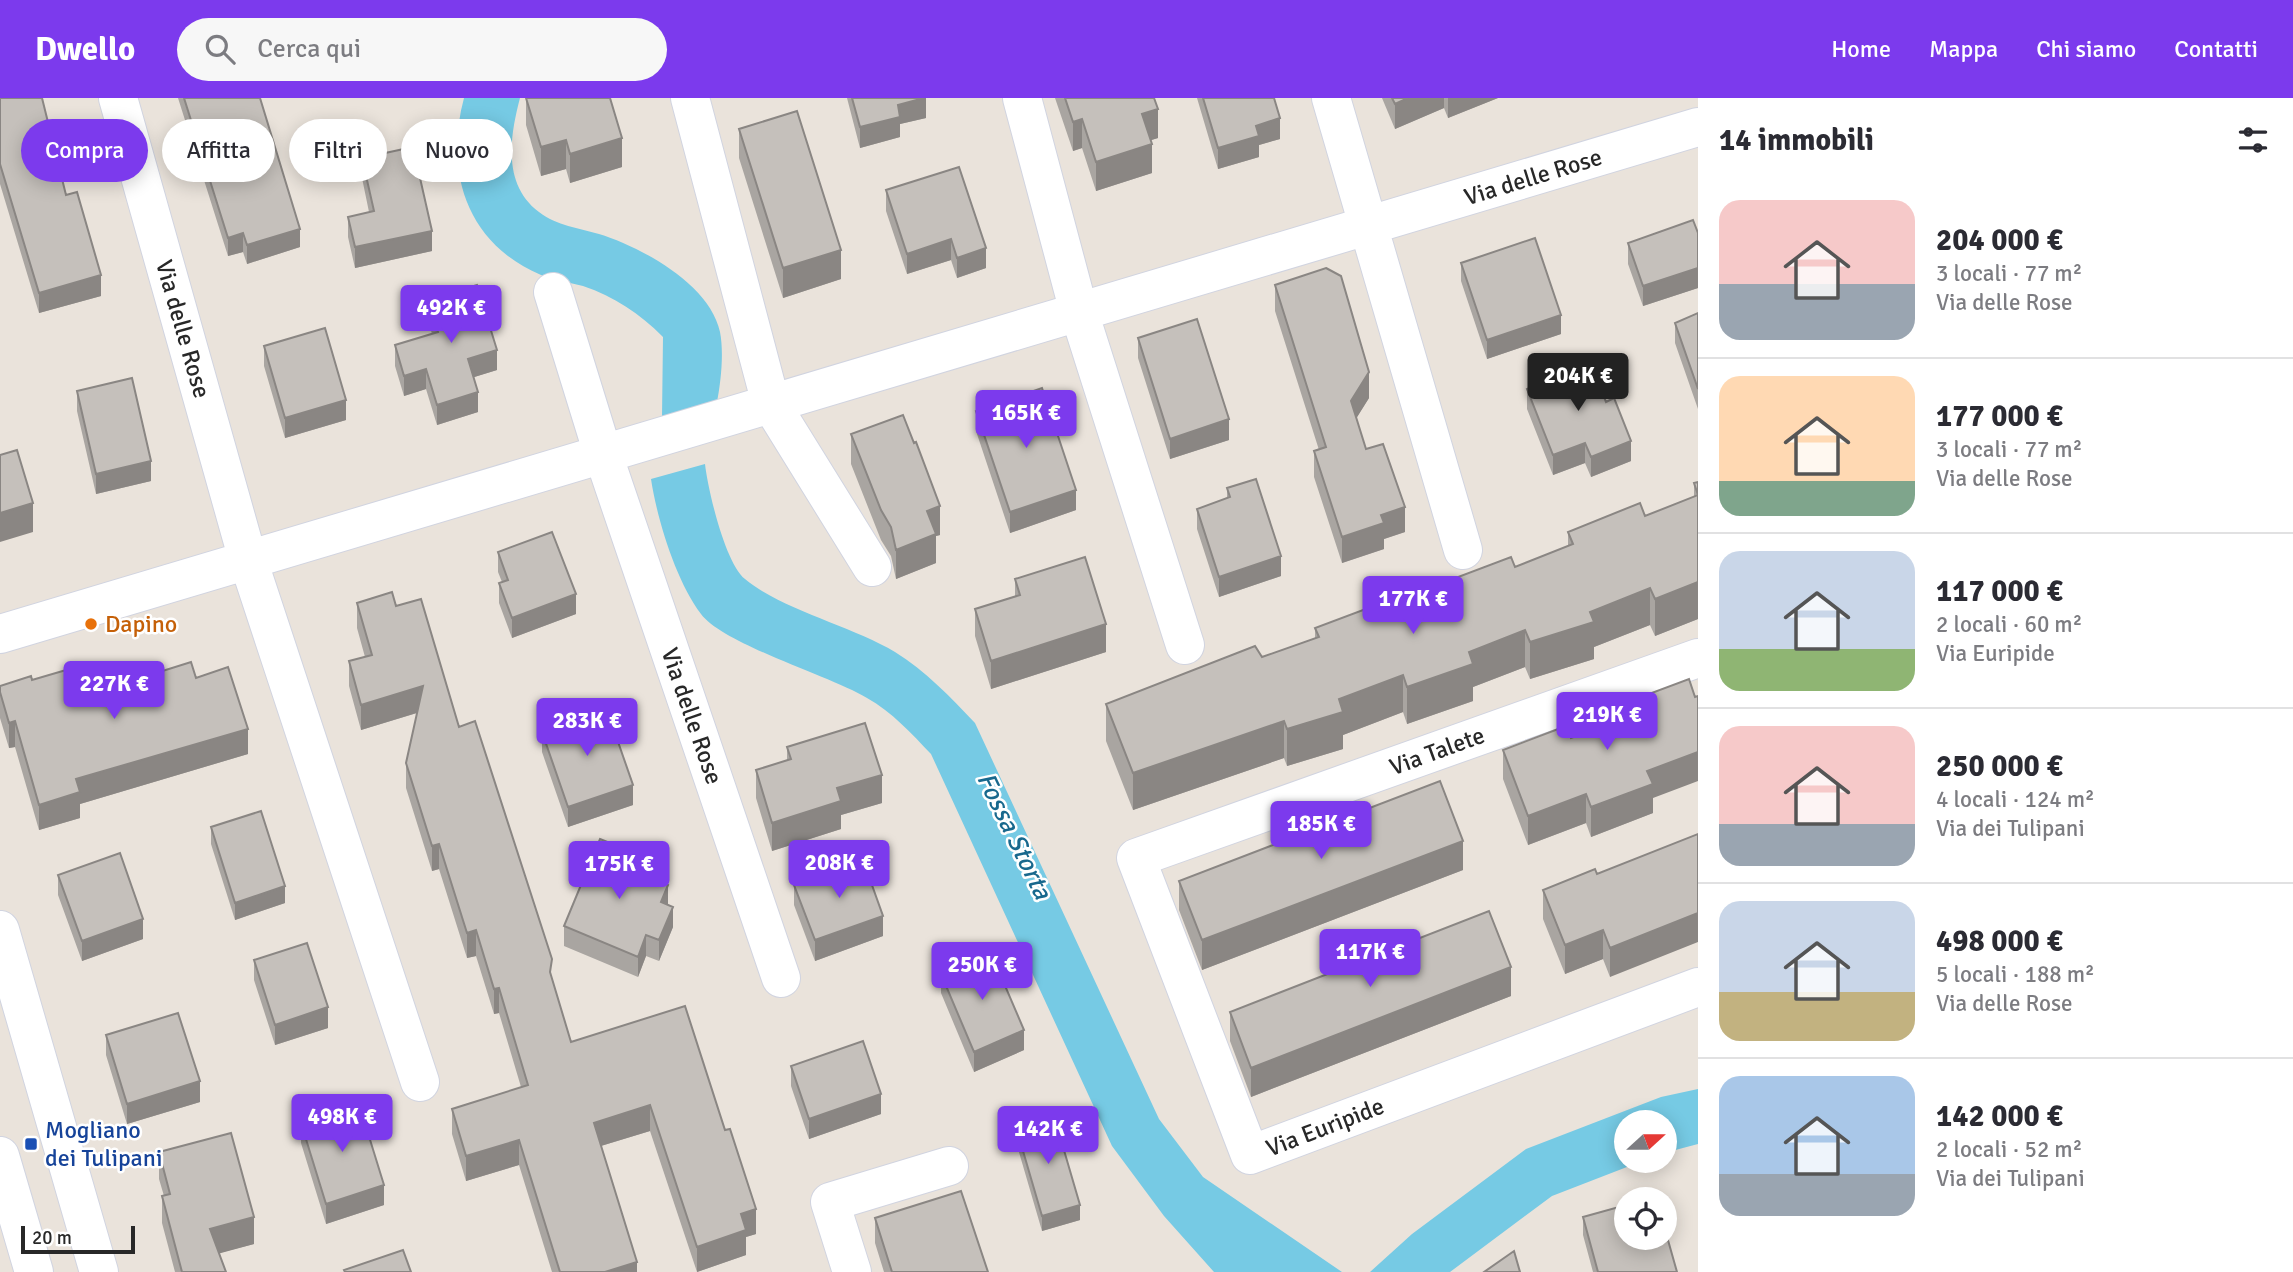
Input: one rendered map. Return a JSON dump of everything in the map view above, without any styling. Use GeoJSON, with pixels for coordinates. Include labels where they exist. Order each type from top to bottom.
{"type":"FeatureCollection","features":[{"type":"Feature","properties":{"kind":"street","name":"Via delle Rose"},"geometry":{"type":"LineString","coordinates":[[118,98],[248,561],[420,1083]]}},
{"type":"Feature","properties":{"kind":"street"},"geometry":{"type":"LineString","coordinates":[[690,98],[771,404],[872,567]]}},
{"type":"Feature","properties":{"kind":"street"},"geometry":{"type":"LineString","coordinates":[[1022,98],[1079,312],[1185,645]]}},
{"type":"Feature","properties":{"kind":"street"},"geometry":{"type":"LineString","coordinates":[[1331,98],[1463,550]]}},
{"type":"Feature","properties":{"kind":"street","name":"Via delle Rose"},"geometry":{"type":"LineString","coordinates":[[0,634],[1698,127]]}},
{"type":"Feature","properties":{"kind":"street","name":"Via delle Rose"},"geometry":{"type":"LineString","coordinates":[[553,292],[603,454],[781,978]]}},
{"type":"Feature","properties":{"kind":"street","name":"Via Talete"},"geometry":{"type":"LineString","coordinates":[[1136,858],[1698,658]]}},
{"type":"Feature","properties":{"kind":"street","name":"Via Euripide"},"geometry":{"type":"LineString","coordinates":[[1136,858],[1250,1155],[1698,987]]}},
{"type":"Feature","properties":{"kind":"street"},"geometry":{"type":"LineString","coordinates":[[0,930],[99,1272]]}},
{"type":"Feature","properties":{"kind":"street"},"geometry":{"type":"LineString","coordinates":[[0,1156],[34,1272]]}},
{"type":"Feature","properties":{"kind":"street"},"geometry":{"type":"LineString","coordinates":[[852,1272],[831,1202],[949,1166]]}},
{"type":"Feature","properties":{"kind":"water"},"geometry":{"type":"Polygon","coordinates":[[[464,98],[520,98],[513,136],[513,119],[460,119],[464,98]]]}},
{"type":"Feature","properties":{"kind":"water"},"geometry":{"type":"Polygon","coordinates":[[[513,166],[519,188],[527,201],[546,217],[616,240],[672,270],[703,298],[714,315],[720,332],[722,367],[717,402],[662,417],[663,337],[636,313],[595,290],[541,275],[516,262],[495,245],[479,225],[467,203],[461,182],[513,182],[513,166]]]}},
{"type":"Feature","properties":{"kind":"water","name":"Fossa Storta"},"geometry":{"type":"Polygon","coordinates":[[[705,464],[724,542],[738,571],[745,579],[778,600],[895,652],[927,676],[975,723],[1159,1119],[1203,1177],[1342,1272],[1214,1272],[1164,1216],[1112,1146],[931,754],[901,723],[876,704],[850,689],[731,637],[701,614],[692,600],[669,549],[651,479],[705,464]]]}},
{"type":"Feature","properties":{"kind":"water"},"geometry":{"type":"Polygon","coordinates":[[[1698,1089],[1698,1144],[1677,1150],[1677,1110],[1627,1110],[1661,1097],[1698,1089]]]}},
{"type":"Feature","properties":{"kind":"water"},"geometry":{"type":"Polygon","coordinates":[[[1614,1115],[1614,1172],[1552,1196],[1450,1272],[1370,1272],[1412,1234],[1526,1149],[1614,1115]]]}},
{"type":"Feature","properties":{"kind":"building"},"geometry":{"type":"Polygon","coordinates":[[[0,98],[42,98],[47,119],[21,119],[21,182],[63,182],[66,195],[77,192],[101,275],[39,293],[0,164],[0,98]]]}},
{"type":"Feature","properties":{"kind":"building"},"geometry":{"type":"Polygon","coordinates":[[[184,98],[260,98],[266,119],[191,119],[184,98]]]}},
{"type":"Feature","properties":{"kind":"building"},"geometry":{"type":"Polygon","coordinates":[[[526,98],[610,98],[622,138],[570,154],[566,140],[541,147],[526,98]]]}},
{"type":"Feature","properties":{"kind":"building"},"geometry":{"type":"Polygon","coordinates":[[[852,98],[924,98],[898,105],[900,117],[860,127],[852,98]]]}},
{"type":"Feature","properties":{"kind":"building"},"geometry":{"type":"Polygon","coordinates":[[[1065,98],[1154,98],[1158,109],[1142,114],[1152,144],[1096,162],[1082,119],[1073,122],[1065,98]]]}},
{"type":"Feature","properties":{"kind":"building"},"geometry":{"type":"Polygon","coordinates":[[[1203,98],[1274,98],[1280,118],[1256,126],[1259,136],[1218,148],[1203,98]]]}},
{"type":"Feature","properties":{"kind":"building"},"geometry":{"type":"Polygon","coordinates":[[[1392,98],[1408,98],[1395,104],[1392,98]]]}},
{"type":"Feature","properties":{"kind":"building"},"geometry":{"type":"Polygon","coordinates":[[[797,111],[841,250],[783,268],[739,129],[797,111]]]}},
{"type":"Feature","properties":{"kind":"building"},"geometry":{"type":"Polygon","coordinates":[[[275,147],[300,229],[247,245],[243,233],[228,238],[210,182],[275,182],[275,147]]]}},
{"type":"Feature","properties":{"kind":"building"},"geometry":{"type":"Polygon","coordinates":[[[401,150],[401,182],[421,182],[432,231],[355,247],[348,217],[374,211],[367,182],[387,182],[387,153],[401,150]]]}},
{"type":"Feature","properties":{"kind":"building"},"geometry":{"type":"Polygon","coordinates":[[[959,167],[986,248],[957,258],[951,239],[907,254],[886,190],[959,167]]]}},
{"type":"Feature","properties":{"kind":"building"},"geometry":{"type":"Polygon","coordinates":[[[1693,220],[1698,233],[1698,268],[1643,286],[1628,243],[1693,220]]]}},
{"type":"Feature","properties":{"kind":"building"},"geometry":{"type":"Polygon","coordinates":[[[1535,238],[1561,315],[1487,340],[1461,263],[1535,238]]]}},
{"type":"Feature","properties":{"kind":"building"},"geometry":{"type":"Polygon","coordinates":[[[1326,268],[1341,276],[1369,372],[1351,401],[1366,449],[1383,444],[1405,507],[1381,515],[1384,523],[1342,537],[1314,451],[1326,447],[1275,285],[1326,268]]]}},
{"type":"Feature","properties":{"kind":"building"},"geometry":{"type":"Polygon","coordinates":[[[477,285],[497,350],[468,359],[478,392],[437,405],[426,369],[404,376],[395,345],[438,332],[428,300],[477,285]]]}},
{"type":"Feature","properties":{"kind":"building"},"geometry":{"type":"Polygon","coordinates":[[[1698,313],[1698,389],[1675,323],[1698,313]]]}},
{"type":"Feature","properties":{"kind":"building"},"geometry":{"type":"Polygon","coordinates":[[[1197,319],[1229,419],[1170,439],[1138,338],[1197,319]]]}},
{"type":"Feature","properties":{"kind":"building"},"geometry":{"type":"Polygon","coordinates":[[[325,328],[346,400],[285,418],[264,346],[325,328]]]}},
{"type":"Feature","properties":{"kind":"building"},"geometry":{"type":"Polygon","coordinates":[[[1590,361],[1606,402],[1614,398],[1631,441],[1591,457],[1585,443],[1553,455],[1527,389],[1590,361]]]}},
{"type":"Feature","properties":{"kind":"building"},"geometry":{"type":"Polygon","coordinates":[[[132,378],[151,461],[96,474],[77,391],[132,378]]]}},
{"type":"Feature","properties":{"kind":"building"},"geometry":{"type":"Polygon","coordinates":[[[1042,388],[1076,490],[1010,512],[976,411],[1042,388]]]}},
{"type":"Feature","properties":{"kind":"building"},"geometry":{"type":"Polygon","coordinates":[[[903,415],[940,506],[927,511],[936,534],[896,550],[891,527],[881,510],[851,434],[903,415]]]}},
{"type":"Feature","properties":{"kind":"building"},"geometry":{"type":"Polygon","coordinates":[[[17,450],[33,503],[0,513],[0,455],[17,450]]]}},
{"type":"Feature","properties":{"kind":"building"},"geometry":{"type":"Polygon","coordinates":[[[1256,479],[1281,556],[1219,577],[1197,509],[1230,497],[1227,488],[1256,479]]]}},
{"type":"Feature","properties":{"kind":"building"},"geometry":{"type":"Polygon","coordinates":[[[1698,495],[1698,582],[1655,599],[1650,588],[1590,612],[1594,622],[1530,642],[1525,630],[1469,652],[1473,664],[1407,687],[1403,675],[1339,699],[1343,712],[1287,729],[1284,721],[1133,773],[1106,704],[1255,646],[1262,657],[1319,637],[1315,628],[1387,601],[1392,612],[1453,588],[1450,580],[1511,557],[1515,567],[1573,544],[1568,532],[1640,503],[1645,516],[1698,495]]]}},
{"type":"Feature","properties":{"kind":"building"},"geometry":{"type":"Polygon","coordinates":[[[552,532],[576,594],[512,618],[499,583],[508,580],[498,552],[552,532]]]}},
{"type":"Feature","properties":{"kind":"building"},"geometry":{"type":"Polygon","coordinates":[[[1085,557],[1106,624],[991,661],[975,609],[1020,595],[1015,579],[1085,557]]]}},
{"type":"Feature","properties":{"kind":"building"},"geometry":{"type":"Polygon","coordinates":[[[392,592],[396,606],[421,599],[459,727],[475,721],[552,959],[550,972],[571,1042],[685,1006],[725,1130],[730,1129],[756,1209],[741,1214],[746,1230],[697,1247],[650,1105],[594,1123],[637,1262],[605,1272],[560,1272],[519,1140],[466,1156],[452,1109],[528,1085],[499,988],[494,989],[476,930],[467,933],[439,844],[432,846],[406,763],[423,686],[361,705],[349,661],[372,655],[357,603],[392,592]]]}},
{"type":"Feature","properties":{"kind":"building"},"geometry":{"type":"Polygon","coordinates":[[[191,662],[196,678],[228,667],[248,729],[76,779],[80,792],[39,805],[15,721],[9,723],[0,686],[31,676],[32,680],[90,663],[99,691],[191,662]]]}},
{"type":"Feature","properties":{"kind":"building"},"geometry":{"type":"Polygon","coordinates":[[[1689,679],[1695,697],[1698,696],[1698,752],[1647,771],[1653,784],[1591,807],[1586,794],[1528,816],[1503,750],[1566,726],[1571,738],[1627,717],[1622,704],[1689,679]]]}},
{"type":"Feature","properties":{"kind":"building"},"geometry":{"type":"Polygon","coordinates":[[[607,710],[633,785],[568,807],[542,732],[607,710]]]}},
{"type":"Feature","properties":{"kind":"building"},"geometry":{"type":"Polygon","coordinates":[[[865,723],[882,775],[837,788],[841,801],[772,823],[756,770],[791,759],[787,747],[865,723]]]}},
{"type":"Feature","properties":{"kind":"building"},"geometry":{"type":"Polygon","coordinates":[[[1440,781],[1463,841],[1202,940],[1179,881],[1440,781]]]}},
{"type":"Feature","properties":{"kind":"building"},"geometry":{"type":"Polygon","coordinates":[[[261,811],[285,886],[235,903],[211,827],[261,811]]]}},
{"type":"Feature","properties":{"kind":"building"},"geometry":{"type":"Polygon","coordinates":[[[1698,834],[1698,913],[1610,948],[1603,930],[1565,945],[1543,890],[1595,869],[1597,874],[1698,834]]]}},
{"type":"Feature","properties":{"kind":"building"},"geometry":{"type":"Polygon","coordinates":[[[600,839],[649,859],[643,875],[668,885],[661,902],[673,907],[659,940],[646,935],[638,957],[564,926],[600,839]]]}},
{"type":"Feature","properties":{"kind":"building"},"geometry":{"type":"Polygon","coordinates":[[[120,853],[143,919],[82,941],[58,875],[120,853]]]}},
{"type":"Feature","properties":{"kind":"building"},"geometry":{"type":"Polygon","coordinates":[[[863,860],[883,916],[815,940],[794,885],[863,860]]]}},
{"type":"Feature","properties":{"kind":"building"},"geometry":{"type":"Polygon","coordinates":[[[1489,911],[1511,967],[1251,1068],[1230,1012],[1489,911]]]}},
{"type":"Feature","properties":{"kind":"building"},"geometry":{"type":"Polygon","coordinates":[[[307,943],[328,1007],[275,1025],[254,960],[307,943]]]}},
{"type":"Feature","properties":{"kind":"building"},"geometry":{"type":"Polygon","coordinates":[[[991,953],[1024,1030],[974,1052],[941,974],[991,953]]]}},
{"type":"Feature","properties":{"kind":"building"},"geometry":{"type":"Polygon","coordinates":[[[178,1013],[200,1081],[127,1104],[106,1035],[178,1013]]]}},
{"type":"Feature","properties":{"kind":"building"},"geometry":{"type":"Polygon","coordinates":[[[863,1041],[881,1094],[809,1119],[791,1066],[863,1041]]]}},
{"type":"Feature","properties":{"kind":"building"},"geometry":{"type":"Polygon","coordinates":[[[359,1104],[384,1185],[326,1204],[301,1123],[359,1104]]]}},
{"type":"Feature","properties":{"kind":"building"},"geometry":{"type":"Polygon","coordinates":[[[1054,1116],[1080,1205],[1042,1216],[1016,1127],[1054,1116]]]}},
{"type":"Feature","properties":{"kind":"building"},"geometry":{"type":"Polygon","coordinates":[[[231,1133],[254,1217],[210,1229],[226,1272],[182,1272],[162,1196],[170,1194],[159,1152],[231,1133]]]}},
{"type":"Feature","properties":{"kind":"building"},"geometry":{"type":"Polygon","coordinates":[[[961,1191],[988,1272],[892,1272],[875,1218],[961,1191]]]}},
{"type":"Feature","properties":{"kind":"building"},"geometry":{"type":"Polygon","coordinates":[[[1614,1208],[1614,1250],[1671,1250],[1677,1272],[1598,1272],[1583,1217],[1614,1208]]]}},
{"type":"Feature","properties":{"kind":"building"},"geometry":{"type":"Polygon","coordinates":[[[403,1250],[411,1272],[344,1270],[403,1250]]]}},
{"type":"Feature","properties":{"kind":"building"},"geometry":{"type":"Polygon","coordinates":[[[1514,1251],[1520,1272],[1484,1272],[1514,1251]]]}},
{"type":"Feature","properties":{"kind":"place","name":"Dapino"},"geometry":{"type":"Point","coordinates":[91,624]}},
{"type":"Feature","properties":{"kind":"place","name":"Mogliano dei Tulipani"},"geometry":{"type":"Point","coordinates":[31,1144]}}]}
